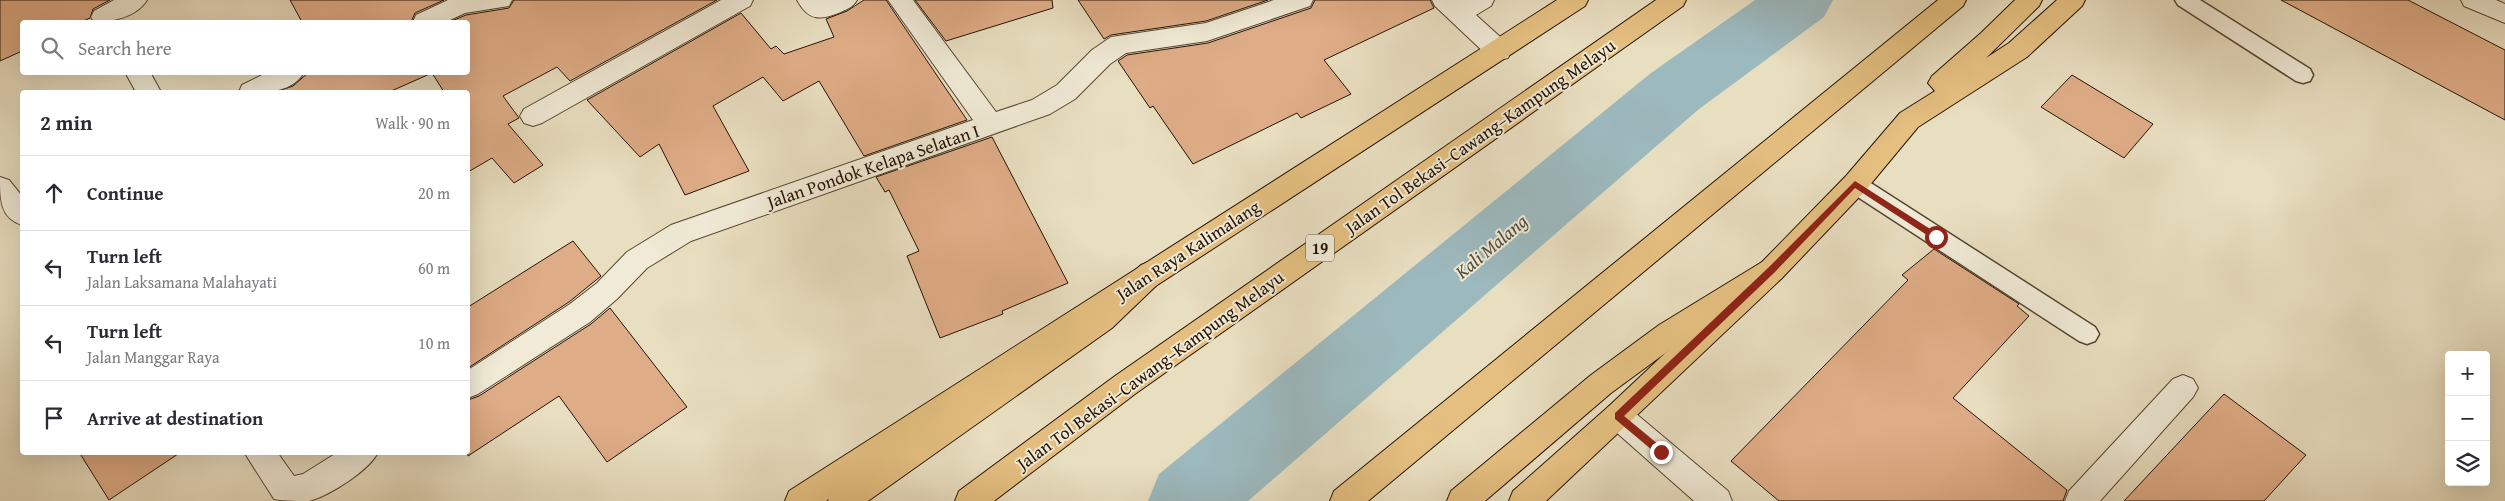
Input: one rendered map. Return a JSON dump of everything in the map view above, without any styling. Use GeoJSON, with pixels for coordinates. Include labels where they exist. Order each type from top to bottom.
{"type":"FeatureCollection","features":[{"type":"Feature","properties":{"kind":"main road","name":"Jalan Raya Kalimalang"},"geometry":{"type":"LineString","coordinates":[[800,501],[1576,0]]}},
{"type":"Feature","properties":{"kind":"main road","name":"Jalan Tol Bekasi–Cawang–Kampung Melayu"},"geometry":{"type":"LineString","coordinates":[[970,501],[1126,385],[1674,0]]}},
{"type":"Feature","properties":{"kind":"main road"},"geometry":{"type":"LineString","coordinates":[[1345,501],[1954,0]]}},
{"type":"Feature","properties":{"kind":"main road"},"geometry":{"type":"LineString","coordinates":[[1524,501],[1618,416],[1772,270],[1855,184],[1933,90],[1990,40],[2030,0]]}},
{"type":"Feature","properties":{"kind":"main road"},"geometry":{"type":"LineString","coordinates":[[1909,120],[2018,50],[2073,0]]}},
{"type":"Feature","properties":{"kind":"main road"},"geometry":{"type":"LineString","coordinates":[[1462,501],[1601,384],[1669,334],[1772,270]]}},
{"type":"Feature","properties":{"kind":"main road"},"geometry":{"type":"LineString","coordinates":[[842,501],[1102,319],[1151,273]]}},
{"type":"Feature","properties":{"kind":"street"},"geometry":{"type":"LineString","coordinates":[[100,13],[135,0]]}},
{"type":"Feature","properties":{"kind":"street"},"geometry":{"type":"LineString","coordinates":[[429,20],[461,4],[500,0]]}},
{"type":"Feature","properties":{"kind":"street"},"geometry":{"type":"LineString","coordinates":[[533,116],[741,0]]}},
{"type":"Feature","properties":{"kind":"street"},"geometry":{"type":"LineString","coordinates":[[809,0],[821,10],[845,0]]}},
{"type":"Feature","properties":{"kind":"street"},"geometry":{"type":"LineString","coordinates":[[900,0],[992,125]]}},
{"type":"Feature","properties":{"kind":"street","name":"Jalan Pondok Kelapa Selatan I"},"geometry":{"type":"LineString","coordinates":[[470,384],[580,313],[607,291],[636,260],[666,241],[1041,107],[1056,99],[1076,84],[1101,56],[1120,44],[1207,32],[1301,0]]}},
{"type":"Feature","properties":{"kind":"street"},"geometry":{"type":"LineString","coordinates":[[1452,7],[1482,0]]}},
{"type":"Feature","properties":{"kind":"street"},"geometry":{"type":"LineString","coordinates":[[2473,0],[2505,14]]}},
{"type":"Feature","properties":{"kind":"street"},"geometry":{"type":"LineString","coordinates":[[1452,7],[1499,51]]}},
{"type":"Feature","properties":{"kind":"street"},"geometry":{"type":"LineString","coordinates":[[139,75],[148,90]]}},
{"type":"Feature","properties":{"kind":"street"},"geometry":{"type":"LineString","coordinates":[[255,90],[286,75]]}},
{"type":"Feature","properties":{"kind":"street"},"geometry":{"type":"LineString","coordinates":[[0,188],[20,212]]}},
{"type":"Feature","properties":{"kind":"street"},"geometry":{"type":"LineString","coordinates":[[2080,501],[2183,388]]}},
{"type":"Feature","properties":{"kind":"street"},"geometry":{"type":"LineString","coordinates":[[1618,416],[1717,501]]}},
{"type":"Feature","properties":{"kind":"street"},"geometry":{"type":"LineString","coordinates":[[260,455],[285,489],[299,491],[308,488],[358,455]]}},
{"type":"Feature","properties":{"kind":"lane"},"geometry":{"type":"LineString","coordinates":[[2185,0],[2304,75]]}},
{"type":"Feature","properties":{"kind":"lane"},"geometry":{"type":"LineString","coordinates":[[1855,184],[2087,334]]}},
{"type":"Feature","properties":{"kind":"building"},"geometry":{"type":"Polygon","coordinates":[[[0,0],[110,0],[93,9],[90,18],[86,20],[20,20],[20,52],[0,61],[0,0]]]}},
{"type":"Feature","properties":{"kind":"building"},"geometry":{"type":"Polygon","coordinates":[[[290,0],[444,0],[415,13],[412,20],[301,20],[290,0]]]}},
{"type":"Feature","properties":{"kind":"building"},"geometry":{"type":"Polygon","coordinates":[[[514,0],[717,0],[570,81],[557,67],[503,96],[519,118],[508,124],[543,165],[514,183],[492,158],[470,171],[470,90],[443,90],[433,75],[470,75],[470,20],[454,20],[466,15],[509,8],[514,0]]]}},
{"type":"Feature","properties":{"kind":"building"},"geometry":{"type":"Polygon","coordinates":[[[864,0],[886,0],[967,120],[864,156],[819,81],[783,101],[763,77],[713,106],[749,171],[685,195],[659,144],[640,157],[587,100],[741,13],[771,49],[776,46],[784,54],[834,37],[826,19],[847,11],[864,0]]]}},
{"type":"Feature","properties":{"kind":"building"},"geometry":{"type":"Polygon","coordinates":[[[915,0],[1052,0],[1053,8],[946,41],[915,0]]]}},
{"type":"Feature","properties":{"kind":"building"},"geometry":{"type":"Polygon","coordinates":[[[1078,0],[1268,0],[1206,21],[1111,35],[1104,39],[1078,0]]]}},
{"type":"Feature","properties":{"kind":"building"},"geometry":{"type":"Polygon","coordinates":[[[1315,0],[1430,0],[1434,8],[1324,60],[1351,94],[1301,118],[1297,113],[1193,164],[1153,106],[1150,108],[1118,61],[1127,55],[1208,43],[1311,8],[1315,0]]]}},
{"type":"Feature","properties":{"kind":"building"},"geometry":{"type":"Polygon","coordinates":[[[2281,0],[2408,0],[2505,50],[2505,120],[2281,0]]]}},
{"type":"Feature","properties":{"kind":"building"},"geometry":{"type":"Polygon","coordinates":[[[306,75],[427,75],[394,90],[281,90],[293,86],[306,75]]]}},
{"type":"Feature","properties":{"kind":"building"},"geometry":{"type":"Polygon","coordinates":[[[2072,75],[2153,124],[2124,158],[2041,107],[2072,75]]]}},
{"type":"Feature","properties":{"kind":"building"},"geometry":{"type":"Polygon","coordinates":[[[992,137],[1068,283],[1002,311],[1003,314],[940,338],[907,256],[919,251],[889,190],[885,192],[876,177],[992,137]]]}},
{"type":"Feature","properties":{"kind":"building"},"geometry":{"type":"Polygon","coordinates":[[[573,241],[601,276],[569,302],[470,367],[470,306],[573,241]]]}},
{"type":"Feature","properties":{"kind":"building"},"geometry":{"type":"Polygon","coordinates":[[[1934,249],[2019,304],[2017,306],[2029,316],[1953,398],[2067,490],[2063,501],[1779,501],[1731,461],[1908,280],[1902,275],[1934,249]]]}},
{"type":"Feature","properties":{"kind":"building"},"geometry":{"type":"Polygon","coordinates":[[[610,308],[687,407],[607,462],[559,396],[470,455],[470,399],[479,396],[591,324],[610,308]]]}},
{"type":"Feature","properties":{"kind":"building"},"geometry":{"type":"Polygon","coordinates":[[[2224,394],[2306,455],[2264,501],[2124,501],[2224,394]]]}},
{"type":"Feature","properties":{"kind":"building"},"geometry":{"type":"Polygon","coordinates":[[[81,455],[176,455],[109,500],[81,455]]]}},
{"type":"Feature","properties":{"kind":"waterway","name":"Kali Malang"},"geometry":{"type":"LineString","coordinates":[[1188,501],[1675,91],[1801,0]]}},
{"type":"Feature","properties":{"kind":"route"},"geometry":{"type":"LineString","coordinates":[[1661,452],[1618,416],[1772,270],[1855,184],[1936,237]]}}]}
